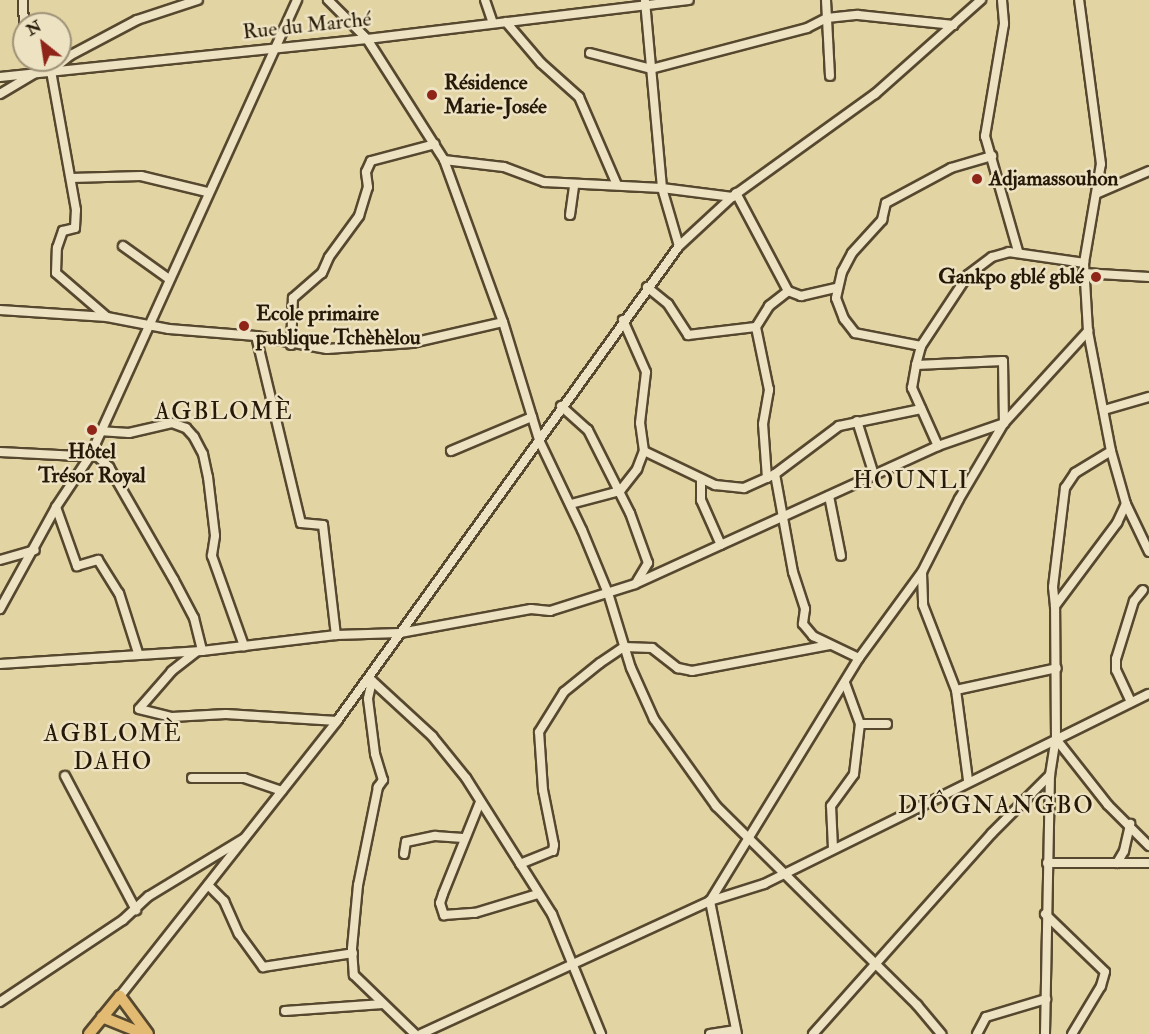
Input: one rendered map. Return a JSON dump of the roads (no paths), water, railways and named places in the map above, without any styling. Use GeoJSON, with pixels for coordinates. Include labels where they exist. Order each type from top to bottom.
{"type":"FeatureCollection","features":[{"type":"Feature","properties":{"kind":"main road"},"geometry":{"type":"LineString","coordinates":[[89,1034],[120,996],[148,1034]]}},
{"type":"Feature","properties":{"kind":"main road"},"geometry":{"type":"LineString","coordinates":[[102,1017],[144,1034]]}},
{"type":"Feature","properties":{"kind":"street"},"geometry":{"type":"LineString","coordinates":[[72,55],[137,20],[198,0]]}},
{"type":"Feature","properties":{"kind":"street"},"geometry":{"type":"LineString","coordinates":[[0,609],[35,550],[56,507],[90,456],[99,431],[207,192],[297,0]]}},
{"type":"Feature","properties":{"kind":"street"},"geometry":{"type":"LineString","coordinates":[[328,0],[367,39],[444,160],[503,322],[539,440],[571,504],[608,593],[624,647],[654,720],[670,746],[710,799],[782,874],[877,966],[941,1034]]}},
{"type":"Feature","properties":{"kind":"street"},"geometry":{"type":"LineString","coordinates":[[485,0],[493,23]]}},
{"type":"Feature","properties":{"kind":"street","name":"Rue du Marché"},"geometry":{"type":"LineString","coordinates":[[72,69],[367,39],[645,3],[689,0]]}},
{"type":"Feature","properties":{"kind":"street"},"geometry":{"type":"LineString","coordinates":[[826,0],[830,76]]}},
{"type":"Feature","properties":{"kind":"street"},"geometry":{"type":"LineString","coordinates":[[120,996],[370,680],[400,633],[561,406],[679,246],[734,195],[875,94],[981,0]]}},
{"type":"Feature","properties":{"kind":"street"},"geometry":{"type":"LineString","coordinates":[[1002,0],[1004,24],[985,136],[1018,251]]}},
{"type":"Feature","properties":{"kind":"street"},"geometry":{"type":"LineString","coordinates":[[1079,0],[1099,137],[1098,193],[1083,273],[1088,331],[1111,451],[1126,504],[1149,552]]}},
{"type":"Feature","properties":{"kind":"street"},"geometry":{"type":"LineString","coordinates":[[645,3],[662,188],[679,246]]}},
{"type":"Feature","properties":{"kind":"street"},"geometry":{"type":"LineString","coordinates":[[590,53],[651,69],[807,28],[827,18],[858,15],[954,26]]}},
{"type":"Feature","properties":{"kind":"street"},"geometry":{"type":"LineString","coordinates":[[506,22],[541,63],[579,97],[616,185]]}},
{"type":"Feature","properties":{"kind":"street"},"geometry":{"type":"LineString","coordinates":[[0,94],[37,72]]}},
{"type":"Feature","properties":{"kind":"street","name":"Rue du Marché"},"geometry":{"type":"LineString","coordinates":[[0,77],[37,72]]}},
{"type":"Feature","properties":{"kind":"street"},"geometry":{"type":"LineString","coordinates":[[51,72],[71,178],[75,228],[63,231],[57,248],[56,273],[107,317]]}},
{"type":"Feature","properties":{"kind":"street"},"geometry":{"type":"LineString","coordinates":[[291,345],[293,298],[322,273],[329,256],[358,216],[367,194],[371,161],[435,144]]}},
{"type":"Feature","properties":{"kind":"street"},"geometry":{"type":"LineString","coordinates":[[921,346],[855,333],[839,308],[836,288],[848,258],[882,219],[886,203],[951,168],[992,156]]}},
{"type":"Feature","properties":{"kind":"street"},"geometry":{"type":"LineString","coordinates":[[444,160],[504,167],[544,182],[662,188],[734,195]]}},
{"type":"Feature","properties":{"kind":"street"},"geometry":{"type":"LineString","coordinates":[[1098,193],[1149,171]]}},
{"type":"Feature","properties":{"kind":"street"},"geometry":{"type":"LineString","coordinates":[[71,178],[141,176],[207,192]]}},
{"type":"Feature","properties":{"kind":"street"},"geometry":{"type":"LineString","coordinates":[[570,215],[574,185]]}},
{"type":"Feature","properties":{"kind":"street"},"geometry":{"type":"LineString","coordinates":[[734,195],[788,291],[801,296],[836,288]]}},
{"type":"Feature","properties":{"kind":"street"},"geometry":{"type":"LineString","coordinates":[[123,246],[169,279]]}},
{"type":"Feature","properties":{"kind":"street"},"geometry":{"type":"LineString","coordinates":[[938,446],[912,388],[916,364],[921,346],[972,270],[1000,253],[1018,251],[1084,263]]}},
{"type":"Feature","properties":{"kind":"street"},"geometry":{"type":"LineString","coordinates":[[1083,273],[1149,277]]}},
{"type":"Feature","properties":{"kind":"street"},"geometry":{"type":"LineString","coordinates":[[647,287],[668,304],[688,335],[756,327]]}},
{"type":"Feature","properties":{"kind":"street"},"geometry":{"type":"LineString","coordinates":[[788,291],[769,306],[756,327],[769,390],[764,424],[771,476],[805,609],[803,624],[813,636],[859,658]]}},
{"type":"Feature","properties":{"kind":"street"},"geometry":{"type":"LineString","coordinates":[[0,310],[107,317],[148,326],[256,336],[291,345],[327,349],[383,347],[466,333],[503,322]]}},
{"type":"Feature","properties":{"kind":"street"},"geometry":{"type":"LineString","coordinates":[[571,504],[620,491],[637,469],[644,451],[640,423],[646,372],[623,320]]}},
{"type":"Feature","properties":{"kind":"street"},"geometry":{"type":"LineString","coordinates":[[710,1034],[737,1032],[710,901],[859,658],[922,572],[959,499],[1004,423],[1088,331]]}},
{"type":"Feature","properties":{"kind":"street"},"geometry":{"type":"LineString","coordinates":[[256,336],[301,523],[323,525],[336,635]]}},
{"type":"Feature","properties":{"kind":"street"},"geometry":{"type":"LineString","coordinates":[[916,364],[1003,361],[1004,423]]}},
{"type":"Feature","properties":{"kind":"street"},"geometry":{"type":"LineString","coordinates":[[1104,410],[1149,397]]}},
{"type":"Feature","properties":{"kind":"street"},"geometry":{"type":"LineString","coordinates":[[561,406],[588,430],[620,491],[648,563],[646,572],[634,584]]}},
{"type":"Feature","properties":{"kind":"street"},"geometry":{"type":"LineString","coordinates":[[644,451],[701,479],[734,489],[771,476],[828,432],[857,421],[921,409]]}},
{"type":"Feature","properties":{"kind":"street"},"geometry":{"type":"LineString","coordinates":[[451,451],[532,417]]}},
{"type":"Feature","properties":{"kind":"street"},"geometry":{"type":"LineString","coordinates":[[857,421],[874,476]]}},
{"type":"Feature","properties":{"kind":"street"},"geometry":{"type":"LineString","coordinates":[[99,431],[129,433],[172,423],[186,428],[194,437],[208,477],[215,537],[212,556],[244,646]]}},
{"type":"Feature","properties":{"kind":"street"},"geometry":{"type":"LineString","coordinates":[[0,664],[138,653],[199,651],[336,635],[400,633],[531,609],[550,611],[634,584],[938,446],[1004,423]]}},
{"type":"Feature","properties":{"kind":"street"},"geometry":{"type":"LineString","coordinates":[[1045,1034],[1045,914],[1050,775],[1056,739],[1057,668],[1053,587],[1065,488],[1075,473],[1111,451]]}},
{"type":"Feature","properties":{"kind":"street"},"geometry":{"type":"LineString","coordinates":[[0,452],[98,457],[109,467],[194,618],[199,651]]}},
{"type":"Feature","properties":{"kind":"street"},"geometry":{"type":"LineString","coordinates":[[701,479],[700,500],[721,544]]}},
{"type":"Feature","properties":{"kind":"street"},"geometry":{"type":"LineString","coordinates":[[829,496],[841,556]]}},
{"type":"Feature","properties":{"kind":"street"},"geometry":{"type":"LineString","coordinates":[[1055,606],[1118,524],[1126,504]]}},
{"type":"Feature","properties":{"kind":"street"},"geometry":{"type":"LineString","coordinates":[[56,507],[77,566],[98,560],[119,593],[138,653]]}},
{"type":"Feature","properties":{"kind":"street"},"geometry":{"type":"LineString","coordinates":[[0,560],[35,550]]}},
{"type":"Feature","properties":{"kind":"street"},"geometry":{"type":"LineString","coordinates":[[922,572],[923,605],[956,690],[968,780]]}},
{"type":"Feature","properties":{"kind":"street"},"geometry":{"type":"LineString","coordinates":[[1131,702],[1116,670],[1116,659],[1134,601],[1143,590]]}},
{"type":"Feature","properties":{"kind":"street"},"geometry":{"type":"LineString","coordinates":[[520,864],[553,851],[554,845],[543,790],[539,732],[549,711],[582,675],[624,647],[657,649],[678,668],[692,671],[830,645]]}},
{"type":"Feature","properties":{"kind":"street"},"geometry":{"type":"LineString","coordinates":[[199,651],[172,671],[139,709],[172,717],[226,714],[337,722]]}},
{"type":"Feature","properties":{"kind":"street"},"geometry":{"type":"LineString","coordinates":[[956,690],[1057,668]]}},
{"type":"Feature","properties":{"kind":"street"},"geometry":{"type":"LineString","coordinates":[[370,680],[439,743],[480,802],[552,914],[601,1034]]}},
{"type":"Feature","properties":{"kind":"street"},"geometry":{"type":"LineString","coordinates":[[370,680],[368,699],[375,754],[383,780],[378,787],[358,885],[353,953],[354,975],[415,1034]]}},
{"type":"Feature","properties":{"kind":"street"},"geometry":{"type":"LineString","coordinates":[[833,848],[828,815],[832,799],[854,774],[860,724],[845,682]]}},
{"type":"Feature","properties":{"kind":"street"},"geometry":{"type":"LineString","coordinates":[[421,1034],[710,901],[744,893],[968,780],[1149,694]]}},
{"type":"Feature","properties":{"kind":"street"},"geometry":{"type":"LineString","coordinates":[[860,724],[887,724]]}},
{"type":"Feature","properties":{"kind":"street"},"geometry":{"type":"LineString","coordinates":[[1056,739],[1108,805],[1130,824],[1149,846]]}},
{"type":"Feature","properties":{"kind":"street"},"geometry":{"type":"LineString","coordinates":[[813,1034],[877,966],[992,833],[1050,775]]}},
{"type":"Feature","properties":{"kind":"street"},"geometry":{"type":"LineString","coordinates":[[65,776],[136,910]]}},
{"type":"Feature","properties":{"kind":"street"},"geometry":{"type":"LineString","coordinates":[[192,778],[244,778],[282,791]]}},
{"type":"Feature","properties":{"kind":"street"},"geometry":{"type":"LineString","coordinates":[[480,802],[463,838],[440,903],[444,915],[475,913],[538,894]]}},
{"type":"Feature","properties":{"kind":"street"},"geometry":{"type":"LineString","coordinates":[[1117,863],[1124,851],[1130,824]]}},
{"type":"Feature","properties":{"kind":"street"},"geometry":{"type":"LineString","coordinates":[[0,1002],[136,910],[149,897],[249,834]]}},
{"type":"Feature","properties":{"kind":"street"},"geometry":{"type":"LineString","coordinates":[[404,854],[406,842],[435,836],[463,838]]}},
{"type":"Feature","properties":{"kind":"street"},"geometry":{"type":"LineString","coordinates":[[1047,863],[1149,863]]}},
{"type":"Feature","properties":{"kind":"street"},"geometry":{"type":"LineString","coordinates":[[208,885],[224,902],[239,934],[263,967],[353,953]]}},
{"type":"Feature","properties":{"kind":"street"},"geometry":{"type":"LineString","coordinates":[[1045,914],[1105,972],[1101,986],[1072,1034]]}},
{"type":"Feature","properties":{"kind":"street"},"geometry":{"type":"LineString","coordinates":[[977,1034],[986,1017],[1046,999]]}},
{"type":"Feature","properties":{"kind":"street"},"geometry":{"type":"LineString","coordinates":[[285,1011],[383,1004]]}},
{"type":"Feature","properties":{"kind":"place","name":"Résidence Marie-Josée"},"geometry":{"type":"Point","coordinates":[432,95]}},
{"type":"Feature","properties":{"kind":"place","name":"Adjamassouhon"},"geometry":{"type":"Point","coordinates":[977,179]}},
{"type":"Feature","properties":{"kind":"place","name":"Gankpo gblé gblé"},"geometry":{"type":"Point","coordinates":[1096,277]}},
{"type":"Feature","properties":{"kind":"place","name":"Ecole primaire publique Tchèhèlou"},"geometry":{"type":"Point","coordinates":[244,326]}},
{"type":"Feature","properties":{"kind":"place","name":"Hôtel Trésor Royal"},"geometry":{"type":"Point","coordinates":[92,430]}},
{"type":"Feature","properties":{"kind":"district","name":"AGBLOMÈ"},"geometry":{"type":"Point","coordinates":[224,412]}},
{"type":"Feature","properties":{"kind":"district","name":"HOUNLI"},"geometry":{"type":"Point","coordinates":[911,481]}},
{"type":"Feature","properties":{"kind":"district","name":"AGBLOMÈ DAHO"},"geometry":{"type":"Point","coordinates":[113,748]}},
{"type":"Feature","properties":{"kind":"district","name":"DJÔGNANGBO"},"geometry":{"type":"Point","coordinates":[996,806]}}]}
